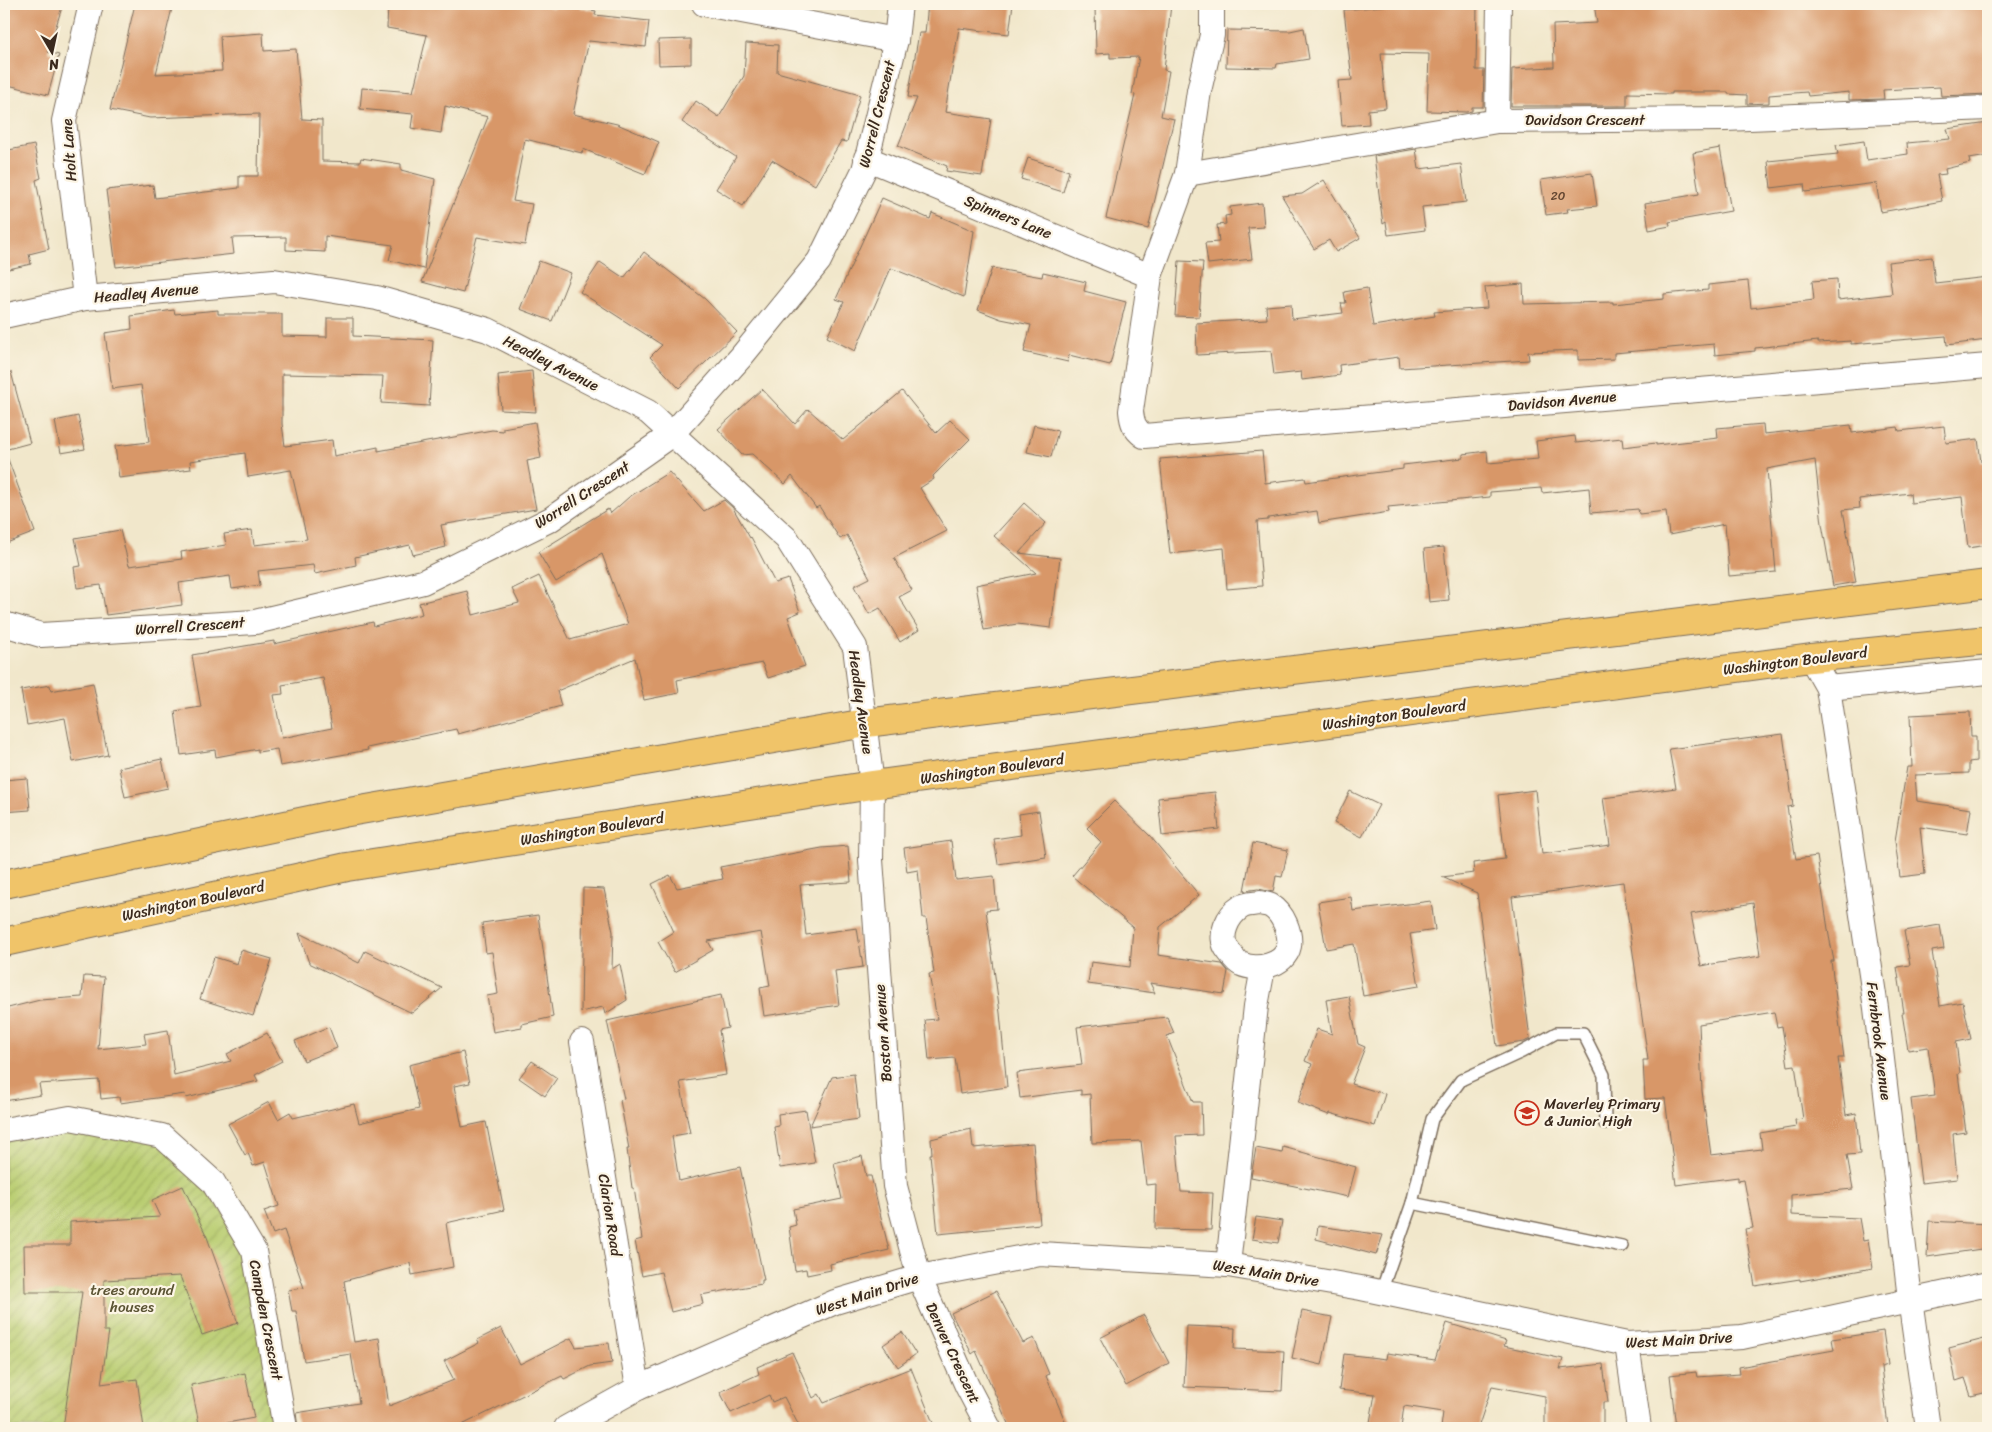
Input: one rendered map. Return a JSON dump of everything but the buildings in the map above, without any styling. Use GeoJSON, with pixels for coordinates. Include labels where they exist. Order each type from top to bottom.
{"type":"FeatureCollection","features":[{"type":"Feature","properties":{"kind":"highway"},"geometry":{"type":"LineString","coordinates":[[4,884],[343,813],[866,723],[1987,574]]}},
{"type":"Feature","properties":{"kind":"highway","name":"Washington Boulevard"},"geometry":{"type":"LineString","coordinates":[[4,942],[347,867],[872,786],[1810,658],[1988,640]]}},
{"type":"Feature","properties":{"kind":"street","name":"Holt Lane"},"geometry":{"type":"LineString","coordinates":[[85,298],[64,121],[91,4]]}},
{"type":"Feature","properties":{"kind":"street"},"geometry":{"type":"LineString","coordinates":[[704,4],[896,40]]}},
{"type":"Feature","properties":{"kind":"street","name":"Worrell Crescent"},"geometry":{"type":"LineString","coordinates":[[4,624],[41,635],[255,622],[423,582],[551,519],[672,434],[741,357],[819,261],[864,170],[896,40],[900,4]]}},
{"type":"Feature","properties":{"kind":"street"},"geometry":{"type":"LineString","coordinates":[[1150,276],[1187,174],[1199,91],[1212,34],[1212,4]]}},
{"type":"Feature","properties":{"kind":"street"},"geometry":{"type":"LineString","coordinates":[[1497,121],[1499,4]]}},
{"type":"Feature","properties":{"kind":"street","name":"Davidson Crescent"},"geometry":{"type":"LineString","coordinates":[[1187,174],[1497,121],[1725,120],[1988,108]]}},
{"type":"Feature","properties":{"kind":"street","name":"Spinners Lane"},"geometry":{"type":"LineString","coordinates":[[866,158],[1150,276]]}},
{"type":"Feature","properties":{"kind":"street","name":"Davidson Avenue"},"geometry":{"type":"LineString","coordinates":[[1150,276],[1131,411],[1132,424],[1137,432],[1144,436],[1988,366]]}},
{"type":"Feature","properties":{"kind":"street","name":"Headley Avenue"},"geometry":{"type":"LineString","coordinates":[[4,316],[85,298],[274,281],[377,298],[488,330],[648,412],[787,539],[855,647],[866,723],[872,786]]}},
{"type":"Feature","properties":{"kind":"street","name":"Fernbrook Avenue"},"geometry":{"type":"LineString","coordinates":[[1810,658],[1828,688],[1876,1008],[1910,1299],[1928,1428]]}},
{"type":"Feature","properties":{"kind":"street"},"geometry":{"type":"LineString","coordinates":[[1828,688],[1988,672]]}},
{"type":"Feature","properties":{"kind":"street","name":"Boston Avenue"},"geometry":{"type":"LineString","coordinates":[[872,786],[871,860],[894,1186],[919,1277]]}},
{"type":"Feature","properties":{"kind":"street"},"geometry":{"type":"LineString","coordinates":[[1228,1265],[1256,1006],[1263,968]]}},
{"type":"Feature","properties":{"kind":"street","name":"Clarion Road"},"geometry":{"type":"LineString","coordinates":[[582,1042],[638,1388]]}},
{"type":"Feature","properties":{"kind":"street","name":"Campden Crescent"},"geometry":{"type":"LineString","coordinates":[[4,1130],[70,1118],[162,1136],[213,1182],[254,1252],[285,1428]]}},
{"type":"Feature","properties":{"kind":"street","name":"West Main Drive"},"geometry":{"type":"LineString","coordinates":[[575,1426],[638,1388],[835,1302],[919,1277],[1040,1254],[1228,1265],[1381,1292],[1627,1344],[1742,1337],[1910,1299],[1988,1284]]}},
{"type":"Feature","properties":{"kind":"street","name":"Denver Crescent"},"geometry":{"type":"LineString","coordinates":[[919,1277],[967,1386],[989,1428]]}},
{"type":"Feature","properties":{"kind":"street"},"geometry":{"type":"LineString","coordinates":[[1627,1344],[1639,1428]]}},
{"type":"Feature","properties":{"kind":"lane"},"geometry":{"type":"LineString","coordinates":[[1381,1292],[1412,1203],[1432,1118],[1461,1080],[1522,1052],[1556,1033],[1583,1033],[1604,1075],[1605,1124]]}},
{"type":"Feature","properties":{"kind":"lane"},"geometry":{"type":"LineString","coordinates":[[1412,1203],[1622,1246]]}},
{"type":"Feature","properties":{"kind":"path"},"geometry":{"type":"LineString","coordinates":[[1987,574],[1988,591]]}},
{"type":"Feature","properties":{"kind":"green space","name":"trees around houses"},"geometry":{"type":"Polygon","coordinates":[[[70,1118],[162,1136],[254,1251],[282,1428],[4,1428],[4,1130],[70,1118]]]}},
{"type":"Feature","properties":{"kind":"place","name":"Maverley Primary & Junior High"},"geometry":{"type":"Point","coordinates":[1527,1113]}}]}
